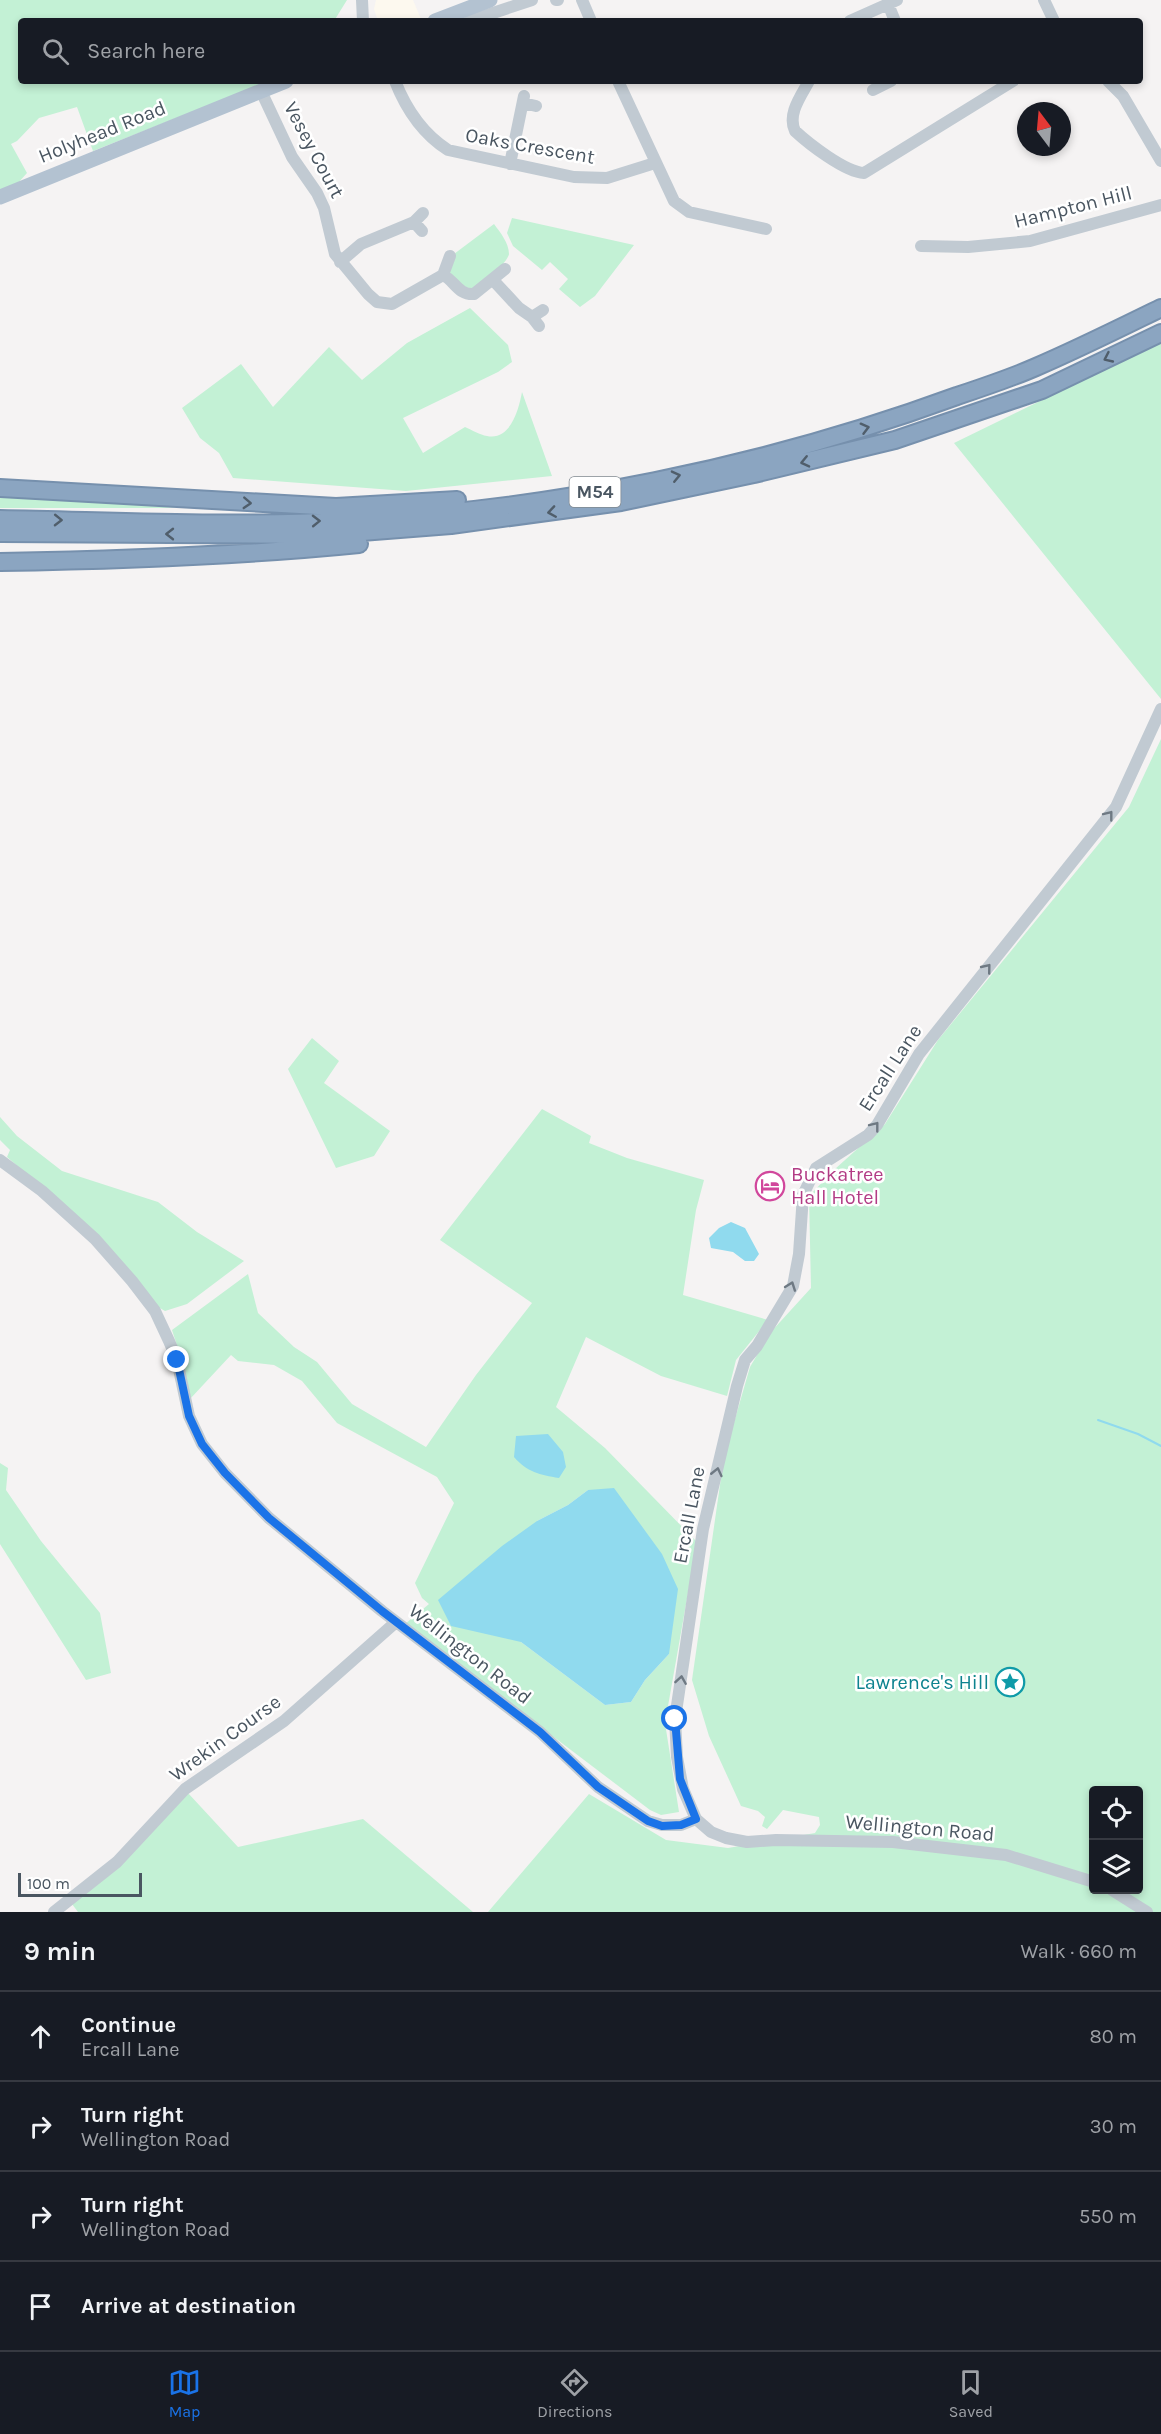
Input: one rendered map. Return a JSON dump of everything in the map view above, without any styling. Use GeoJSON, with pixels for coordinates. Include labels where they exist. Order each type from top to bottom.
{"type":"FeatureCollection","features":[{"type":"Feature","properties":{"kind":"highway","name":"M54"},"geometry":{"type":"LineString","coordinates":[[0,519],[342,521],[512,505],[648,482],[752,459],[888,422],[1035,368],[1161,308]]}},
{"type":"Feature","properties":{"kind":"highway","name":"M54"},"geometry":{"type":"LineString","coordinates":[[0,533],[323,535],[451,525],[621,502],[754,474],[895,440],[1042,390],[1161,333]]}},
{"type":"Feature","properties":{"kind":"highway","name":"M54"},"geometry":{"type":"LineString","coordinates":[[0,488],[336,507],[491,498],[559,489],[648,482]]}},
{"type":"Feature","properties":{"kind":"highway","name":"M54"},"geometry":{"type":"LineString","coordinates":[[0,562],[160,559],[267,553],[383,541],[451,525]]}},
{"type":"Feature","properties":{"kind":"main road"},"geometry":{"type":"LineString","coordinates":[[443,18],[490,0]]}},
{"type":"Feature","properties":{"kind":"main road","name":"Holyhead Road"},"geometry":{"type":"LineString","coordinates":[[0,197],[278,84]]}},
{"type":"Feature","properties":{"kind":"street"},"geometry":{"type":"LineString","coordinates":[[362,0],[363,18]]}},
{"type":"Feature","properties":{"kind":"street"},"geometry":{"type":"LineString","coordinates":[[478,18],[532,0]]}},
{"type":"Feature","properties":{"kind":"street"},"geometry":{"type":"LineString","coordinates":[[582,0],[590,18]]}},
{"type":"Feature","properties":{"kind":"street"},"geometry":{"type":"LineString","coordinates":[[1044,0],[1053,18]]}},
{"type":"Feature","properties":{"kind":"street"},"geometry":{"type":"LineString","coordinates":[[857,18],[892,2],[895,18]]}},
{"type":"Feature","properties":{"kind":"street","name":"Oaks Crescent"},"geometry":{"type":"LineString","coordinates":[[397,84],[415,119],[436,142],[448,150],[574,177],[596,179],[631,172],[655,163]]}},
{"type":"Feature","properties":{"kind":"street"},"geometry":{"type":"LineString","coordinates":[[619,84],[674,201],[689,212],[766,229]]}},
{"type":"Feature","properties":{"kind":"street"},"geometry":{"type":"LineString","coordinates":[[808,84],[793,113],[795,131],[842,166],[864,173],[1008,84]]}},
{"type":"Feature","properties":{"kind":"street"},"geometry":{"type":"LineString","coordinates":[[873,90],[885,84]]}},
{"type":"Feature","properties":{"kind":"street"},"geometry":{"type":"LineString","coordinates":[[1111,84],[1123,96],[1161,161]]}},
{"type":"Feature","properties":{"kind":"street","name":"Vesey Court"},"geometry":{"type":"LineString","coordinates":[[261,91],[292,157],[317,193],[324,208],[335,254],[368,294],[377,302],[386,304],[398,302],[443,275]]}},
{"type":"Feature","properties":{"kind":"street"},"geometry":{"type":"LineString","coordinates":[[510,164],[523,100],[536,106]]}},
{"type":"Feature","properties":{"kind":"street","name":"Hampton Hill"},"geometry":{"type":"LineString","coordinates":[[921,246],[968,247],[1030,241],[1081,229],[1161,205]]}},
{"type":"Feature","properties":{"kind":"street"},"geometry":{"type":"LineString","coordinates":[[340,262],[361,244],[419,222]]}},
{"type":"Feature","properties":{"kind":"street"},"geometry":{"type":"LineString","coordinates":[[450,256],[443,275],[460,291],[469,294],[478,292],[505,269]]}},
{"type":"Feature","properties":{"kind":"street"},"geometry":{"type":"LineString","coordinates":[[494,280],[519,308],[538,318]]}},
{"type":"Feature","properties":{"kind":"street","name":"Ercall Lane"},"geometry":{"type":"LineString","coordinates":[[696,1819],[680,1779],[675,1719],[703,1529],[745,1360],[757,1346],[793,1286],[800,1245],[803,1195],[816,1168],[868,1135],[877,1125],[919,1054],[1116,807],[1161,709]]}},
{"type":"Feature","properties":{"kind":"street","name":"Wellington Road"},"geometry":{"type":"LineString","coordinates":[[0,1160],[42,1191],[95,1239],[155,1311],[177,1360],[189,1416],[195,1431],[225,1473],[269,1518],[396,1622],[540,1732],[598,1787],[648,1821],[662,1826],[681,1825],[696,1819],[711,1832],[747,1842],[776,1840],[893,1842],[1006,1855],[1089,1880]]}},
{"type":"Feature","properties":{"kind":"street","name":"Wrekin Course"},"geometry":{"type":"LineString","coordinates":[[54,1912],[117,1862],[185,1789],[284,1721],[396,1622]]}},
{"type":"Feature","properties":{"kind":"street"},"geometry":{"type":"LineString","coordinates":[[1118,1894],[1147,1912]]}},
{"type":"Feature","properties":{"kind":"shaded area"},"geometry":{"type":"Polygon","coordinates":[[[376,0],[413,0],[421,18],[377,18],[374,9],[376,0]]]}},
{"type":"Feature","properties":{"kind":"green space"},"geometry":{"type":"Polygon","coordinates":[[[0,0],[347,0],[336,18],[18,18],[18,84],[262,84],[93,151],[77,107],[39,118],[17,141],[11,144],[27,173],[18,183],[0,190],[0,0]]]}},
{"type":"Feature","properties":{"kind":"green space"},"geometry":{"type":"Polygon","coordinates":[[[512,218],[634,245],[595,296],[580,307],[559,289],[568,279],[550,262],[542,270],[513,246],[507,233],[512,218]]]}},
{"type":"Feature","properties":{"kind":"green space"},"geometry":{"type":"Polygon","coordinates":[[[494,224],[506,242],[509,254],[499,269],[487,280],[476,288],[465,287],[449,272],[454,254],[494,224]]]}},
{"type":"Feature","properties":{"kind":"green space"},"geometry":{"type":"Polygon","coordinates":[[[470,308],[508,345],[512,362],[498,372],[403,418],[423,453],[465,427],[487,436],[502,433],[508,428],[516,414],[522,392],[552,476],[406,491],[233,478],[219,453],[200,438],[182,408],[241,364],[273,407],[329,347],[362,380],[407,343],[470,308]]]}},
{"type":"Feature","properties":{"kind":"green space"},"geometry":{"type":"Polygon","coordinates":[[[1161,342],[1161,699],[954,443],[1161,342]]]}},
{"type":"Feature","properties":{"kind":"green space"},"geometry":{"type":"Polygon","coordinates":[[[0,496],[181,508],[0,508],[0,496]]]}},
{"type":"Feature","properties":{"kind":"green space"},"geometry":{"type":"Polygon","coordinates":[[[1161,739],[1161,1912],[488,1912],[589,1794],[666,1840],[728,1848],[815,1833],[820,1825],[819,1817],[783,1810],[767,1829],[762,1826],[765,1817],[758,1811],[741,1806],[709,1736],[692,1680],[724,1457],[750,1367],[770,1333],[811,1288],[809,1196],[885,1124],[938,1040],[1129,807],[1161,739]]]}},
{"type":"Feature","properties":{"kind":"green space"},"geometry":{"type":"Polygon","coordinates":[[[312,1038],[339,1061],[324,1083],[390,1131],[374,1156],[336,1168],[288,1069],[312,1038]]]}},
{"type":"Feature","properties":{"kind":"green space"},"geometry":{"type":"Polygon","coordinates":[[[542,1109],[591,1136],[589,1143],[627,1158],[704,1180],[696,1210],[683,1295],[768,1320],[736,1360],[727,1396],[661,1376],[586,1337],[556,1407],[605,1448],[697,1542],[665,1723],[679,1812],[661,1815],[650,1810],[405,1624],[429,1604],[422,1598],[415,1583],[454,1503],[437,1477],[337,1423],[302,1381],[274,1365],[238,1361],[231,1355],[190,1399],[185,1370],[172,1330],[248,1274],[258,1313],[294,1347],[317,1362],[352,1404],[426,1447],[476,1375],[532,1303],[440,1240],[542,1109]],[[588,1490],[568,1505],[537,1521],[521,1642],[605,1705],[631,1702],[645,1680],[669,1654],[588,1490]]]}},
{"type":"Feature","properties":{"kind":"green space"},"geometry":{"type":"Polygon","coordinates":[[[0,1117],[17,1136],[62,1171],[158,1202],[197,1232],[244,1261],[187,1304],[165,1311],[158,1307],[90,1229],[7,1157],[10,1150],[0,1140],[0,1117]]]}},
{"type":"Feature","properties":{"kind":"green space"},"geometry":{"type":"Polygon","coordinates":[[[0,1463],[8,1468],[6,1490],[41,1541],[100,1613],[111,1673],[86,1680],[0,1544],[0,1463]]]}},
{"type":"Feature","properties":{"kind":"green space"},"geometry":{"type":"Polygon","coordinates":[[[188,1793],[238,1847],[363,1819],[473,1912],[78,1912],[72,1904],[188,1793]]]}},
{"type":"Feature","properties":{"kind":"water"},"geometry":{"type":"Polygon","coordinates":[[[731,1222],[745,1228],[759,1254],[754,1261],[745,1261],[733,1252],[711,1248],[709,1238],[719,1228],[731,1222]]]}},
{"type":"Feature","properties":{"kind":"water"},"geometry":{"type":"Polygon","coordinates":[[[548,1434],[563,1452],[566,1467],[559,1478],[534,1472],[514,1457],[516,1436],[548,1434]]]}},
{"type":"Feature","properties":{"kind":"water"},"geometry":{"type":"Polygon","coordinates":[[[614,1488],[662,1554],[678,1589],[669,1654],[645,1680],[631,1702],[605,1705],[521,1642],[451,1626],[438,1600],[502,1546],[537,1521],[568,1505],[588,1490],[614,1488]]]}},
{"type":"Feature","properties":{"kind":"waterway"},"geometry":{"type":"LineString","coordinates":[[1098,1420],[1138,1434],[1161,1446]]}},
{"type":"Feature","properties":{"kind":"place","name":"Buckatree Hall Hotel"},"geometry":{"type":"Point","coordinates":[770,1186]}},
{"type":"Feature","properties":{"kind":"place","name":"Lawrence's Hill"},"geometry":{"type":"Point","coordinates":[1010,1682]}},
{"type":"Feature","properties":{"kind":"route"},"geometry":{"type":"LineString","coordinates":[[177,1360],[189,1416],[195,1431],[202,1444],[225,1473],[249,1499],[382,1611],[540,1732],[598,1787],[648,1821],[662,1826],[681,1825],[696,1819],[680,1779],[676,1757],[675,1719]]}}]}
